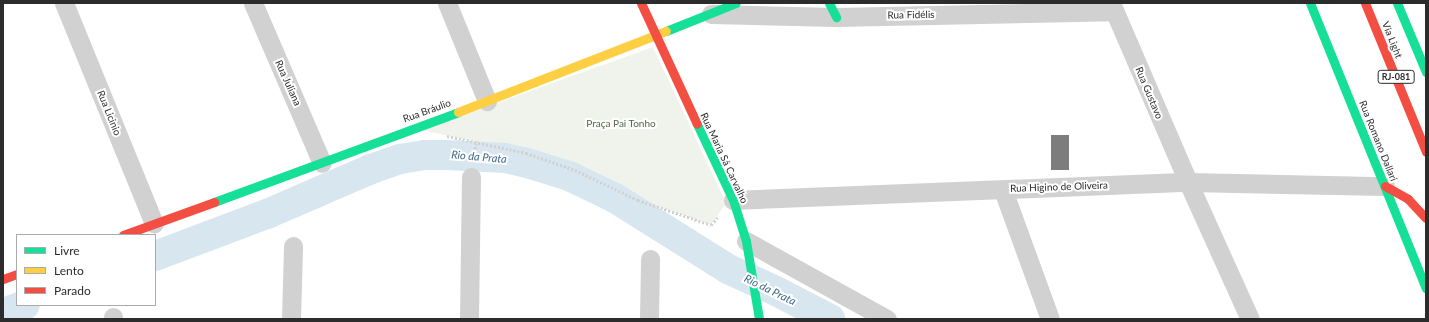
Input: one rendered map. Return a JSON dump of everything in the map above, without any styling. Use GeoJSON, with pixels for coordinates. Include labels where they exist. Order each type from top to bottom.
{"type":"FeatureCollection","features":[{"type":"Feature","properties":{"kind":"street","name":"Rua Licinio"},"geometry":{"type":"LineString","coordinates":[[64,3],[154,224]]}},
{"type":"Feature","properties":{"kind":"street","name":"Rua Juliana"},"geometry":{"type":"LineString","coordinates":[[253,3],[322,163]]}},
{"type":"Feature","properties":{"kind":"street"},"geometry":{"type":"LineString","coordinates":[[447,3],[487,101]]}},
{"type":"Feature","properties":{"kind":"street","name":"Rua Maria Sá Carvalho"},"geometry":{"type":"LineString","coordinates":[[641,3],[733,200],[751,262],[759,319]]}},
{"type":"Feature","properties":{"kind":"street","name":"Rua Bráulio"},"geometry":{"type":"LineString","coordinates":[[126,234],[487,101],[736,3]]}},
{"type":"Feature","properties":{"kind":"street","name":"Rua Romano Dallari"},"geometry":{"type":"LineString","coordinates":[[1310,3],[1426,288]]}},
{"type":"Feature","properties":{"kind":"street","name":"Via Light"},"geometry":{"type":"LineString","coordinates":[[1365,3],[1426,152]]}},
{"type":"Feature","properties":{"kind":"street","name":"Via Light"},"geometry":{"type":"LineString","coordinates":[[1397,3],[1426,72]]}},
{"type":"Feature","properties":{"kind":"street","name":"Rua Fidélis"},"geometry":{"type":"LineString","coordinates":[[709,14],[832,10],[1112,7]]}},
{"type":"Feature","properties":{"kind":"street","name":"Rua Gustavo"},"geometry":{"type":"LineString","coordinates":[[1112,7],[1188,182],[1250,319]]}},
{"type":"Feature","properties":{"kind":"street"},"geometry":{"type":"LineString","coordinates":[[469,319],[471,177]]}},
{"type":"Feature","properties":{"kind":"street","name":"Rua Higino de Oliveira"},"geometry":{"type":"LineString","coordinates":[[733,200],[1188,182],[1385,186]]}},
{"type":"Feature","properties":{"kind":"street"},"geometry":{"type":"LineString","coordinates":[[1385,186],[1408,199],[1426,218]]}},
{"type":"Feature","properties":{"kind":"street"},"geometry":{"type":"LineString","coordinates":[[1003,190],[1050,319]]}},
{"type":"Feature","properties":{"kind":"street"},"geometry":{"type":"LineString","coordinates":[[746,241],[887,319]]}},
{"type":"Feature","properties":{"kind":"street"},"geometry":{"type":"LineString","coordinates":[[292,319],[293,246]]}},
{"type":"Feature","properties":{"kind":"street"},"geometry":{"type":"LineString","coordinates":[[649,319],[650,258]]}},
{"type":"Feature","properties":{"kind":"street"},"geometry":{"type":"LineString","coordinates":[[3,279],[16,274]]}},
{"type":"Feature","properties":{"kind":"path"},"geometry":{"type":"LineString","coordinates":[[446,136],[476,141],[526,153],[575,170],[638,200],[711,226],[733,200]]}},
{"type":"Feature","properties":{"kind":"path"},"geometry":{"type":"LineString","coordinates":[[476,141],[476,147]]}},
{"type":"Feature","properties":{"kind":"green space","name":"Praça Pai Tonho"},"geometry":{"type":"Polygon","coordinates":[[[653,47],[726,203],[711,225],[638,200],[575,170],[526,153],[422,130],[653,47]]]}},
{"type":"Feature","properties":{"kind":"building"},"geometry":{"type":"Polygon","coordinates":[[[1051,135],[1069,135],[1069,170],[1051,170],[1051,135]]]}},
{"type":"Feature","properties":{"kind":"waterway","name":"Rio da Prata"},"geometry":{"type":"LineString","coordinates":[[156,256],[267,214],[371,169],[400,159],[424,155],[505,158],[569,176],[615,198],[728,269],[776,291],[830,319]]}},
{"type":"Feature","properties":{"kind":"waterway","name":"Rio da Prata"},"geometry":{"type":"LineString","coordinates":[[3,313],[22,306]]}},
{"type":"Feature","properties":{"kind":"traffic: fast"},"geometry":{"type":"LineString","coordinates":[[666,31],[736,3]]}},
{"type":"Feature","properties":{"kind":"traffic: fast"},"geometry":{"type":"LineString","coordinates":[[829,3],[836,17]]}},
{"type":"Feature","properties":{"kind":"traffic: fast"},"geometry":{"type":"LineString","coordinates":[[1310,3],[1426,288]]}},
{"type":"Feature","properties":{"kind":"traffic: fast"},"geometry":{"type":"LineString","coordinates":[[1397,3],[1426,72]]}},
{"type":"Feature","properties":{"kind":"traffic: fast"},"geometry":{"type":"LineString","coordinates":[[214,202],[458,112]]}},
{"type":"Feature","properties":{"kind":"traffic: fast"},"geometry":{"type":"LineString","coordinates":[[697,124],[733,200],[746,241],[759,319]]}},
{"type":"Feature","properties":{"kind":"traffic: slow"},"geometry":{"type":"LineString","coordinates":[[458,112],[666,31]]}},
{"type":"Feature","properties":{"kind":"traffic: jam"},"geometry":{"type":"LineString","coordinates":[[641,3],[697,124]]}},
{"type":"Feature","properties":{"kind":"traffic: jam"},"geometry":{"type":"LineString","coordinates":[[1365,3],[1426,152]]}},
{"type":"Feature","properties":{"kind":"traffic: jam"},"geometry":{"type":"LineString","coordinates":[[1385,186],[1408,199],[1426,218]]}},
{"type":"Feature","properties":{"kind":"traffic: jam"},"geometry":{"type":"LineString","coordinates":[[126,234],[214,202]]}},
{"type":"Feature","properties":{"kind":"traffic: jam"},"geometry":{"type":"LineString","coordinates":[[3,279],[16,274]]}}]}
